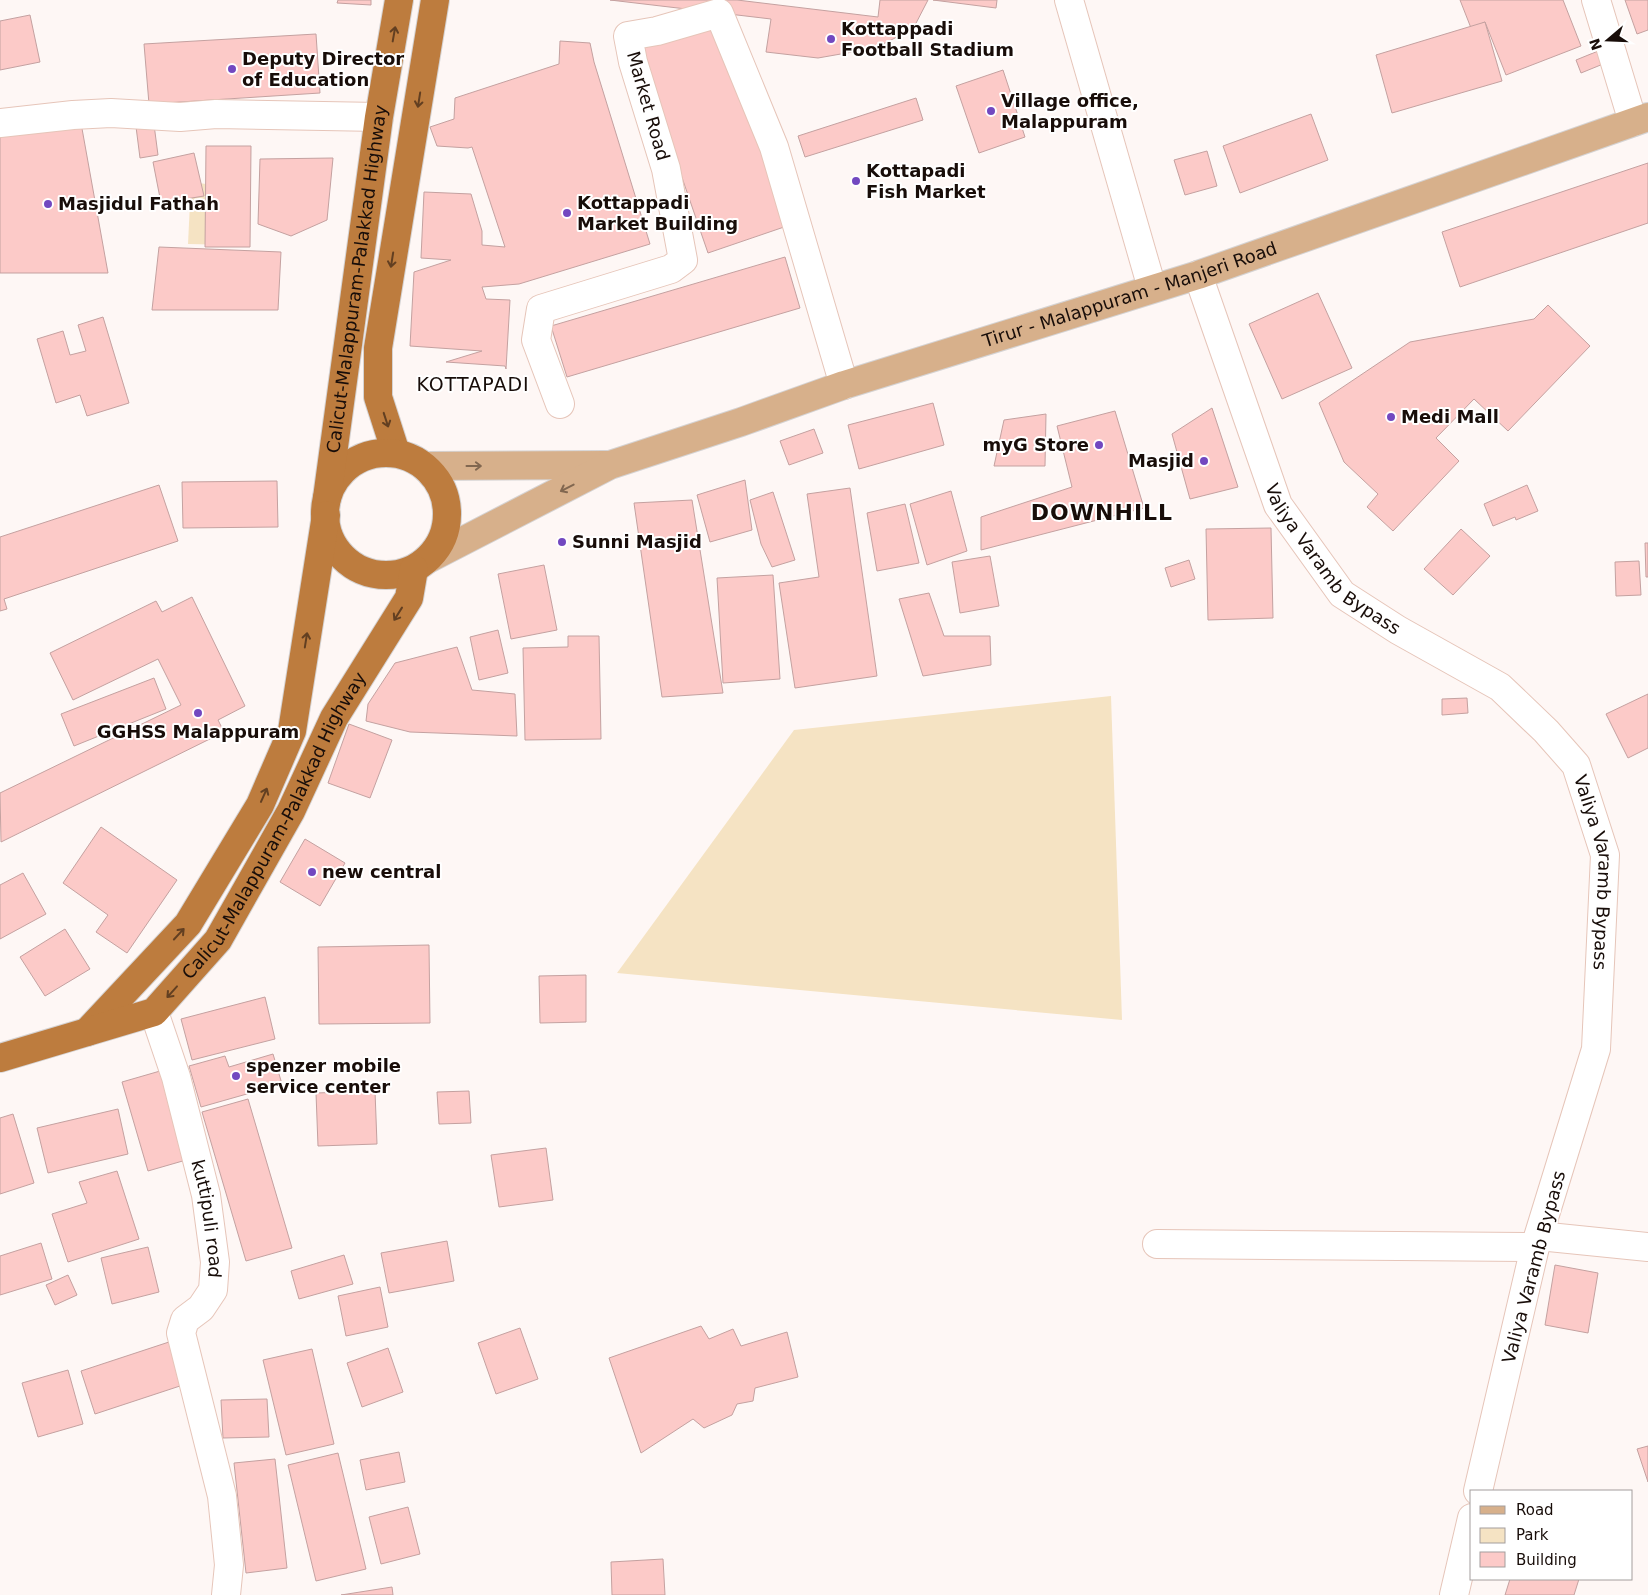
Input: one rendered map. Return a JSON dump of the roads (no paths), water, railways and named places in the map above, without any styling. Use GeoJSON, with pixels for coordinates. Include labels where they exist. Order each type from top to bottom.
{"type":"FeatureCollection","features":[{"type":"Feature","properties":{"kind":"highway","name":"Calicut-Malappuram-Palakkad Highway"},"geometry":{"type":"LineString","coordinates":[[86,1034],[188,924],[260,805],[292,731],[326,507],[380,117],[399,0]]}},
{"type":"Feature","properties":{"kind":"highway","name":"Calicut-Malappuram-Palakkad Highway"},"geometry":{"type":"LineString","coordinates":[[396,453],[378,397],[378,348],[435,0]]}},
{"type":"Feature","properties":{"kind":"highway"},"geometry":{"type":"LineString","coordinates":[[376,453],[396,453],[425,466],[437,479],[445,494],[448,512],[446,530],[421,564],[397,574],[380,575],[363,570],[348,561],[336,548],[328,532],[326,507],[334,482],[345,468],[359,458],[376,453]]}},
{"type":"Feature","properties":{"kind":"highway","name":"Calicut-Malappuram-Palakkad Highway"},"geometry":{"type":"LineString","coordinates":[[154,1012],[218,940],[291,811],[334,718],[408,598],[421,564]]}},
{"type":"Feature","properties":{"kind":"highway"},"geometry":{"type":"LineString","coordinates":[[0,1058],[86,1034],[154,1012]]}},
{"type":"Feature","properties":{"kind":"main road","name":"Tirur - Malappuram - Manjeri Road"},"geometry":{"type":"LineString","coordinates":[[421,564],[610,465],[741,422],[844,385],[1198,275],[1641,120]]}},
{"type":"Feature","properties":{"kind":"main road","name":"Tirur - Malappuram - Manjeri Road"},"geometry":{"type":"LineString","coordinates":[[425,466],[610,465]]}},
{"type":"Feature","properties":{"kind":"street"},"geometry":{"type":"LineString","coordinates":[[1069,0],[1152,288]]}},
{"type":"Feature","properties":{"kind":"street"},"geometry":{"type":"LineString","coordinates":[[1596,0],[1641,120]]}},
{"type":"Feature","properties":{"kind":"street","name":"Market Road"},"geometry":{"type":"LineString","coordinates":[[560,404],[536,340],[541,309],[671,269],[683,260],[666,169],[633,62],[628,36],[657,31],[719,13],[774,147],[844,385]]}},
{"type":"Feature","properties":{"kind":"street"},"geometry":{"type":"LineString","coordinates":[[0,123],[64,115],[111,113],[180,117],[216,114],[380,117]]}},
{"type":"Feature","properties":{"kind":"street","name":"Valiya Varamb Bypass"},"geometry":{"type":"LineString","coordinates":[[1198,275],[1278,505],[1342,594],[1398,630],[1500,687],[1546,731],[1576,765],[1605,855],[1596,1049],[1537,1241],[1478,1490]]}},
{"type":"Feature","properties":{"kind":"street","name":"kuttipuli road"},"geometry":{"type":"LineString","coordinates":[[154,1012],[176,1077],[206,1195],[215,1262],[213,1290],[201,1308],[186,1320],[181,1333],[222,1496],[229,1565],[226,1595]]}},
{"type":"Feature","properties":{"kind":"street"},"geometry":{"type":"LineString","coordinates":[[1157,1244],[1537,1241],[1648,1246]]}},
{"type":"Feature","properties":{"kind":"street"},"geometry":{"type":"LineString","coordinates":[[1454,1595],[1470,1527]]}},
{"type":"Feature","properties":{"kind":"place","name":"Kottappadi Football Stadium"},"geometry":{"type":"Point","coordinates":[831,39]}},
{"type":"Feature","properties":{"kind":"place","name":"Deputy Director of Education"},"geometry":{"type":"Point","coordinates":[232,69]}},
{"type":"Feature","properties":{"kind":"place","name":"Village office, Malappuram"},"geometry":{"type":"Point","coordinates":[991,111]}},
{"type":"Feature","properties":{"kind":"place","name":"Kottapadi Fish Market"},"geometry":{"type":"Point","coordinates":[856,181]}},
{"type":"Feature","properties":{"kind":"place","name":"Masjidul Fathah"},"geometry":{"type":"Point","coordinates":[48,204]}},
{"type":"Feature","properties":{"kind":"place","name":"Kottappadi Market Building"},"geometry":{"type":"Point","coordinates":[567,213]}},
{"type":"Feature","properties":{"kind":"place","name":"Medi Mall"},"geometry":{"type":"Point","coordinates":[1391,417]}},
{"type":"Feature","properties":{"kind":"place","name":"myG Store"},"geometry":{"type":"Point","coordinates":[1099,445]}},
{"type":"Feature","properties":{"kind":"place","name":"Masjid"},"geometry":{"type":"Point","coordinates":[1204,461]}},
{"type":"Feature","properties":{"kind":"place","name":"Sunni Masjid"},"geometry":{"type":"Point","coordinates":[562,542]}},
{"type":"Feature","properties":{"kind":"place","name":"GGHSS Malappuram"},"geometry":{"type":"Point","coordinates":[198,713]}},
{"type":"Feature","properties":{"kind":"place","name":"new central"},"geometry":{"type":"Point","coordinates":[312,872]}},
{"type":"Feature","properties":{"kind":"place","name":"spenzer mobile service center"},"geometry":{"type":"Point","coordinates":[236,1076]}},
{"type":"Feature","properties":{"kind":"district","name":"KOTTAPADI"},"geometry":{"type":"Point","coordinates":[473,384]}},
{"type":"Feature","properties":{"kind":"district","name":"DOWNHILL"},"geometry":{"type":"Point","coordinates":[1102,512]}}]}
